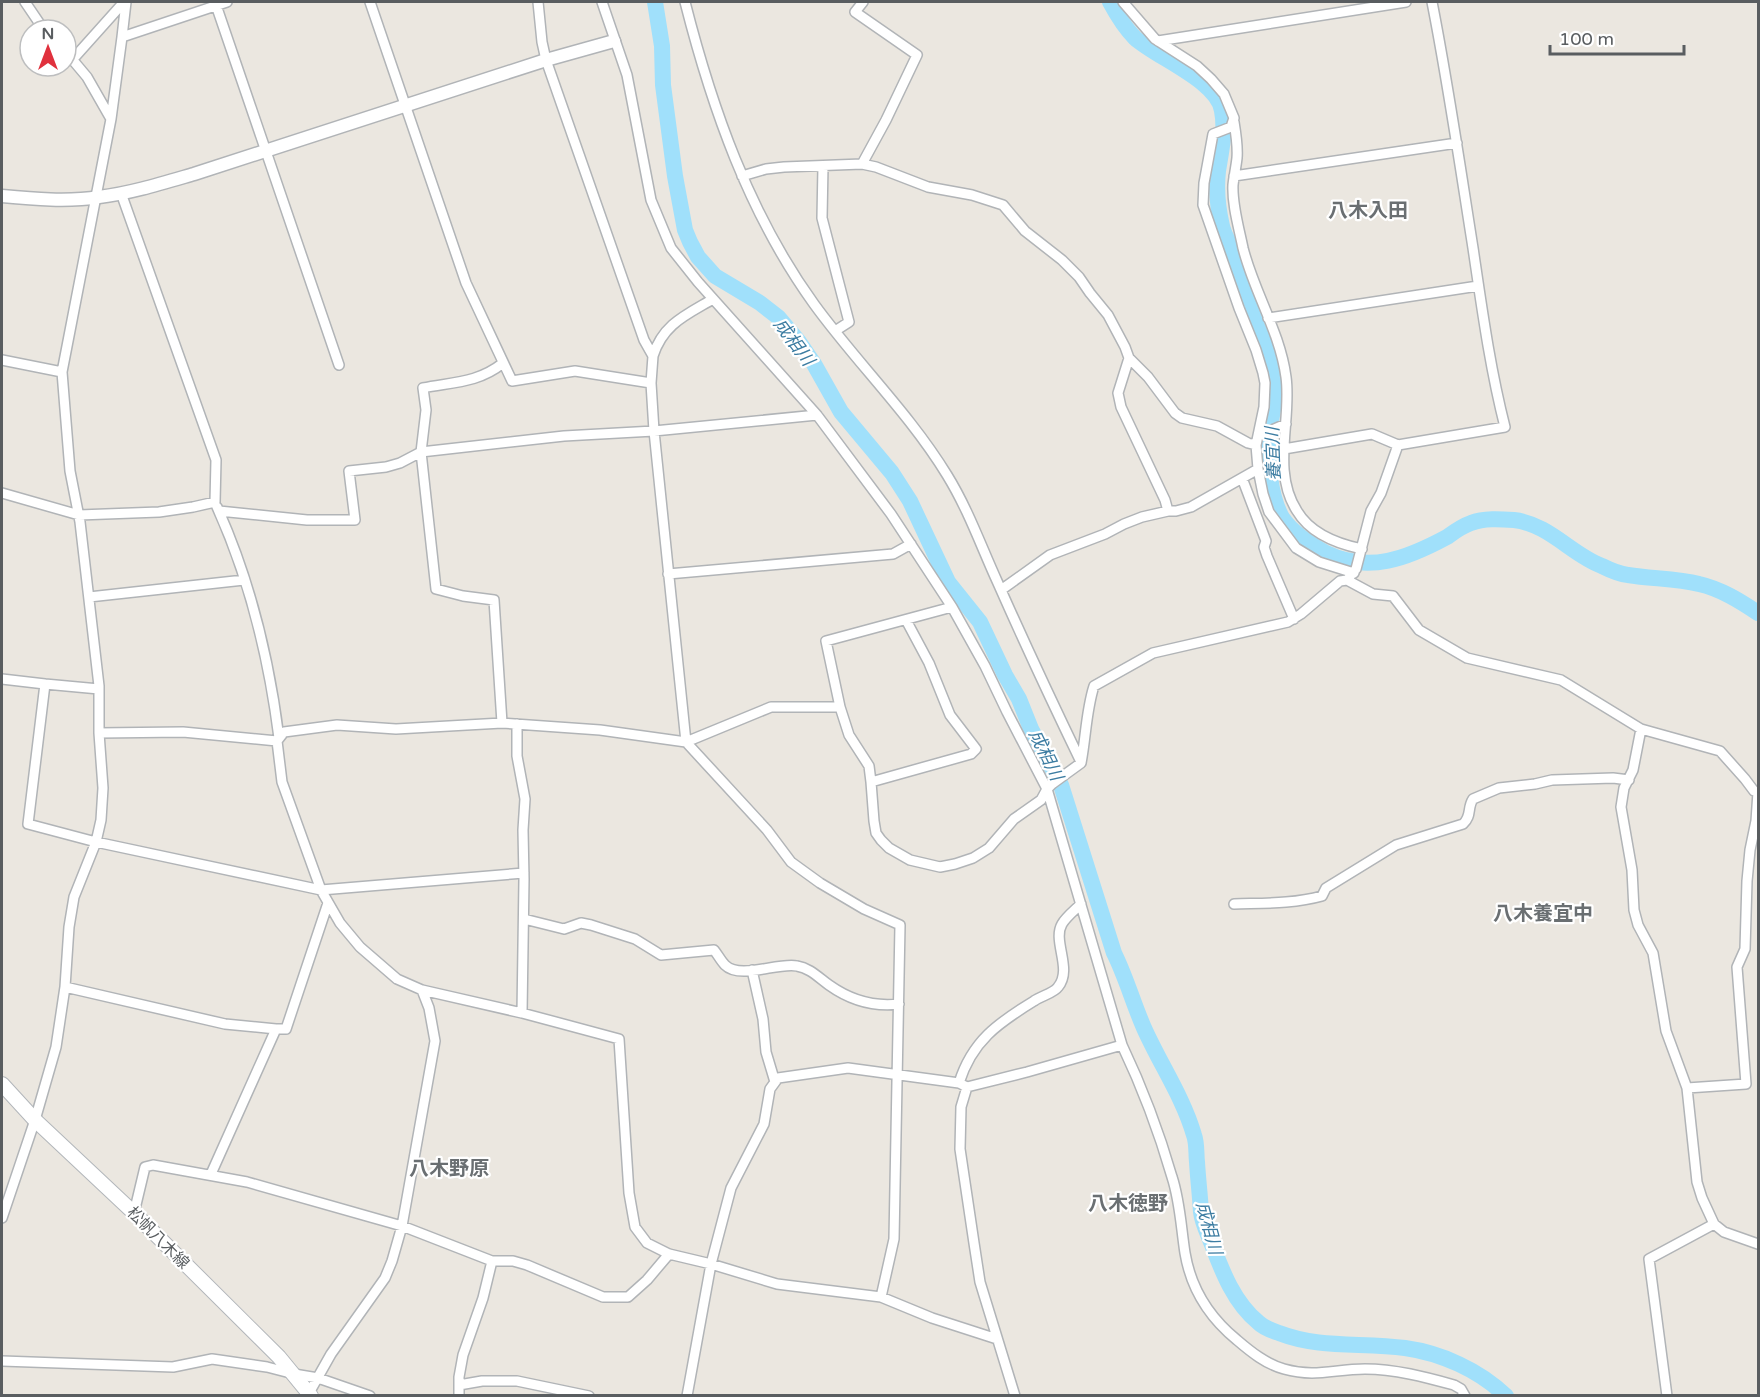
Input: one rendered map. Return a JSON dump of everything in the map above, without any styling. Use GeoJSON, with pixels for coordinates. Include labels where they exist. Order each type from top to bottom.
{"type":"FeatureCollection","features":[{"type":"Feature","properties":{"kind":"main road","name":"松帆八木線"},"geometry":{"type":"LineString","coordinates":[[2,1084],[35,1120],[134,1213],[279,1357],[310,1395]]}},
{"type":"Feature","properties":{"kind":"street"},"geometry":{"type":"LineString","coordinates":[[25,2],[36,18]]}},
{"type":"Feature","properties":{"kind":"street"},"geometry":{"type":"LineString","coordinates":[[2,1218],[35,1120],[56,1047],[74,897],[96,842],[101,820],[103,788],[99,689],[79,515],[69,460],[62,372],[111,119],[125,2]]}},
{"type":"Feature","properties":{"kind":"street"},"geometry":{"type":"LineString","coordinates":[[78,48],[125,2]]}},
{"type":"Feature","properties":{"kind":"street"},"geometry":{"type":"LineString","coordinates":[[122,37],[227,2]]}},
{"type":"Feature","properties":{"kind":"street"},"geometry":{"type":"LineString","coordinates":[[370,2],[466,284],[512,381],[575,371],[651,383]]}},
{"type":"Feature","properties":{"kind":"street"},"geometry":{"type":"LineString","coordinates":[[538,2],[546,60],[644,340],[653,356]]}},
{"type":"Feature","properties":{"kind":"street"},"geometry":{"type":"LineString","coordinates":[[602,2],[627,75],[651,200],[671,248],[698,282],[817,415],[891,514],[952,607],[985,666],[1007,712],[1050,786],[1122,1045],[1133,1067],[1173,1179],[1185,1254],[1191,1276],[1213,1318],[1250,1350],[1280,1368],[1304,1374],[1365,1369],[1389,1370],[1454,1385],[1465,1395]]}},
{"type":"Feature","properties":{"kind":"street"},"geometry":{"type":"LineString","coordinates":[[685,2],[710,90],[742,176],[760,215],[793,272],[835,331],[922,439],[947,474],[966,508],[1077,766]]}},
{"type":"Feature","properties":{"kind":"street"},"geometry":{"type":"LineString","coordinates":[[862,165],[917,55],[855,12],[863,2]]}},
{"type":"Feature","properties":{"kind":"street"},"geometry":{"type":"LineString","coordinates":[[1123,2],[1158,41],[1197,66],[1224,94],[1237,150],[1233,199],[1244,249],[1283,357],[1288,409],[1284,473],[1291,499],[1297,512],[1320,533],[1335,541],[1362,549]]}},
{"type":"Feature","properties":{"kind":"street"},"geometry":{"type":"LineString","coordinates":[[1158,41],[1406,2]]}},
{"type":"Feature","properties":{"kind":"street"},"geometry":{"type":"LineString","coordinates":[[1284,449],[1372,434],[1398,445],[1505,427],[1492,374],[1457,143],[1432,2]]}},
{"type":"Feature","properties":{"kind":"street"},"geometry":{"type":"LineString","coordinates":[[216,5],[339,365]]}},
{"type":"Feature","properties":{"kind":"street"},"geometry":{"type":"LineString","coordinates":[[2,196],[39,199],[97,198],[121,193],[194,174],[546,60],[614,41]]}},
{"type":"Feature","properties":{"kind":"street"},"geometry":{"type":"LineString","coordinates":[[78,66],[111,119]]}},
{"type":"Feature","properties":{"kind":"street"},"geometry":{"type":"LineString","coordinates":[[1232,123],[1213,134],[1204,183],[1203,205],[1263,373],[1264,407],[1259,438],[1258,469],[1269,512],[1288,539],[1296,548],[1319,562],[1352,574],[1373,594],[1393,596],[1419,630],[1467,658],[1561,680],[1641,729],[1720,751],[1754,791],[1758,792],[1747,881],[1745,950],[1737,967],[1746,1084],[1687,1088]]}},
{"type":"Feature","properties":{"kind":"street"},"geometry":{"type":"LineString","coordinates":[[1234,176],[1457,143]]}},
{"type":"Feature","properties":{"kind":"street"},"geometry":{"type":"LineString","coordinates":[[823,166],[822,218],[849,322],[835,331]]}},
{"type":"Feature","properties":{"kind":"street"},"geometry":{"type":"LineString","coordinates":[[742,176],[766,169],[784,167],[876,166],[928,187],[972,195],[1003,205],[1025,231],[1062,260],[1079,277],[1108,315],[1129,358],[1164,396],[1175,413],[1182,418],[1217,426],[1248,444],[1286,424]]}},
{"type":"Feature","properties":{"kind":"street"},"geometry":{"type":"LineString","coordinates":[[121,193],[216,460],[217,506],[244,580],[266,658],[282,782],[321,890],[340,923],[360,947],[397,979],[422,990],[522,1013],[619,1039],[629,1193],[635,1227],[647,1244],[669,1254],[777,1284],[881,1297],[932,1318],[997,1339]]}},
{"type":"Feature","properties":{"kind":"street"},"geometry":{"type":"LineString","coordinates":[[1268,318],[1478,285]]}},
{"type":"Feature","properties":{"kind":"street"},"geometry":{"type":"LineString","coordinates":[[713,299],[681,318],[664,333],[653,356],[651,383],[686,742],[767,830],[791,862],[820,883],[864,909],[900,925],[894,1239],[881,1297]]}},
{"type":"Feature","properties":{"kind":"street"},"geometry":{"type":"LineString","coordinates":[[1129,358],[1118,393],[1121,406],[1168,511]]}},
{"type":"Feature","properties":{"kind":"street"},"geometry":{"type":"LineString","coordinates":[[2,360],[62,372]]}},
{"type":"Feature","properties":{"kind":"street"},"geometry":{"type":"LineString","coordinates":[[502,723],[494,600],[463,596],[436,589],[421,452],[426,410],[423,388],[476,379],[503,363]]}},
{"type":"Feature","properties":{"kind":"street"},"geometry":{"type":"LineString","coordinates":[[2,493],[79,515],[159,512],[217,506],[307,520],[355,520],[349,471],[400,464],[421,452],[564,435],[654,431],[817,415]]}},
{"type":"Feature","properties":{"kind":"street"},"geometry":{"type":"LineString","coordinates":[[952,607],[826,641],[840,707],[849,735],[869,766],[876,833],[889,848],[910,860],[940,867],[974,858],[989,848],[1014,819],[1041,800],[1050,786],[1077,766],[1086,738],[1090,699],[1094,686],[1153,653],[1288,622],[1352,574],[1362,549],[1371,512],[1381,493],[1398,445]]}},
{"type":"Feature","properties":{"kind":"street"},"geometry":{"type":"LineString","coordinates":[[1001,590],[1050,555],[1142,517],[1191,507],[1258,469]]}},
{"type":"Feature","properties":{"kind":"street"},"geometry":{"type":"LineString","coordinates":[[1242,478],[1266,541],[1264,547],[1267,556],[1293,619]]}},
{"type":"Feature","properties":{"kind":"street"},"geometry":{"type":"LineString","coordinates":[[668,574],[893,554],[911,544]]}},
{"type":"Feature","properties":{"kind":"street"},"geometry":{"type":"LineString","coordinates":[[89,597],[244,580]]}},
{"type":"Feature","properties":{"kind":"street"},"geometry":{"type":"LineString","coordinates":[[871,782],[971,754],[976,749],[950,715],[929,663],[906,620]]}},
{"type":"Feature","properties":{"kind":"street"},"geometry":{"type":"LineString","coordinates":[[2,680],[99,689]]}},
{"type":"Feature","properties":{"kind":"street"},"geometry":{"type":"LineString","coordinates":[[45,684],[28,824],[96,842],[321,890],[524,873]]}},
{"type":"Feature","properties":{"kind":"street"},"geometry":{"type":"LineString","coordinates":[[278,740],[284,732],[337,725],[396,729],[502,723],[600,730],[686,742],[771,707],[840,707]]}},
{"type":"Feature","properties":{"kind":"street"},"geometry":{"type":"LineString","coordinates":[[517,724],[517,756],[525,799],[522,1013]]}},
{"type":"Feature","properties":{"kind":"street"},"geometry":{"type":"LineString","coordinates":[[1641,729],[1633,770],[1624,788],[1621,807],[1632,870],[1634,910],[1638,925],[1653,953],[1666,1031],[1687,1088],[1697,1182],[1714,1224],[1724,1232],[1758,1244]]}},
{"type":"Feature","properties":{"kind":"street"},"geometry":{"type":"LineString","coordinates":[[99,733],[183,732],[278,740]]}},
{"type":"Feature","properties":{"kind":"street"},"geometry":{"type":"LineString","coordinates":[[1234,904],[1308,900],[1322,896],[1326,888],[1396,844],[1463,824],[1468,819],[1473,799],[1499,788],[1552,780],[1613,778],[1629,780]]}},
{"type":"Feature","properties":{"kind":"street"},"geometry":{"type":"LineString","coordinates":[[65,987],[225,1024],[286,1029],[328,903]]}},
{"type":"Feature","properties":{"kind":"street"},"geometry":{"type":"LineString","coordinates":[[1015,1395],[980,1282],[960,1149],[963,1085],[968,1059],[981,1041],[1001,1022],[1058,987],[1064,973],[1059,932],[1062,924],[1081,904]]}},
{"type":"Feature","properties":{"kind":"street"},"geometry":{"type":"LineString","coordinates":[[524,919],[564,928],[581,923],[591,925],[635,939],[661,955],[714,950],[725,966],[735,970],[785,965],[799,966],[854,999],[878,1005],[899,1004]]}},
{"type":"Feature","properties":{"kind":"street"},"geometry":{"type":"LineString","coordinates":[[752,970],[763,1019],[766,1052],[775,1082]]}},
{"type":"Feature","properties":{"kind":"street"},"geometry":{"type":"LineString","coordinates":[[310,1395],[331,1354],[385,1278],[402,1226],[435,1041],[429,1008],[422,990]]}},
{"type":"Feature","properties":{"kind":"street"},"geometry":{"type":"LineString","coordinates":[[211,1174],[276,1029]]}},
{"type":"Feature","properties":{"kind":"street"},"geometry":{"type":"LineString","coordinates":[[687,1395],[711,1264],[731,1188],[764,1124],[770,1089],[778,1078],[848,1068],[963,1085],[1027,1072],[1122,1045]]}},
{"type":"Feature","properties":{"kind":"street"},"geometry":{"type":"LineString","coordinates":[[134,1213],[145,1167],[153,1165],[247,1182],[402,1226],[492,1261],[513,1261],[527,1265],[603,1297],[628,1297],[647,1280],[669,1254]]}},
{"type":"Feature","properties":{"kind":"street"},"geometry":{"type":"LineString","coordinates":[[1667,1395],[1649,1259],[1714,1224]]}},
{"type":"Feature","properties":{"kind":"street"},"geometry":{"type":"LineString","coordinates":[[459,1395],[463,1355],[483,1298],[492,1261]]}},
{"type":"Feature","properties":{"kind":"street"},"geometry":{"type":"LineString","coordinates":[[2,1361],[173,1366],[212,1359],[267,1367],[318,1378],[370,1395]]}},
{"type":"Feature","properties":{"kind":"street"},"geometry":{"type":"LineString","coordinates":[[459,1385],[482,1381],[517,1381],[589,1395]]}},
{"type":"Feature","properties":{"kind":"waterway","name":"成相川"},"geometry":{"type":"LineString","coordinates":[[655,2],[662,46],[663,85],[675,176],[685,230],[690,242],[698,257],[715,276],[760,303],[778,317],[799,342],[841,412],[892,473],[910,501],[948,582],[980,622],[1019,699],[1031,729],[1061,785],[1114,953],[1144,1028],[1178,1094],[1196,1141],[1202,1220],[1230,1286],[1242,1306],[1263,1326],[1294,1338],[1341,1344],[1389,1346],[1432,1354],[1472,1371],[1506,1396]]}},
{"type":"Feature","properties":{"kind":"waterway","name":"養宜川"},"geometry":{"type":"LineString","coordinates":[[1110,2],[1127,30],[1135,38],[1199,80],[1218,100],[1222,111],[1222,149],[1217,185],[1219,213],[1274,371],[1274,405],[1268,442],[1270,477],[1279,510],[1292,529],[1326,553],[1342,559],[1373,563],[1388,561],[1418,551],[1476,521],[1514,520],[1538,527],[1591,561],[1615,572],[1707,586],[1730,596],[1758,613]]}},
{"type":"Feature","properties":{"kind":"district","name":"八木入田"},"geometry":{"type":"Point","coordinates":[1368,211]}},
{"type":"Feature","properties":{"kind":"district","name":"八木養宜中"},"geometry":{"type":"Point","coordinates":[1543,914]}},
{"type":"Feature","properties":{"kind":"district","name":"八木野原"},"geometry":{"type":"Point","coordinates":[449,1169]}},
{"type":"Feature","properties":{"kind":"district","name":"八木徳野"},"geometry":{"type":"Point","coordinates":[1128,1204]}}]}
